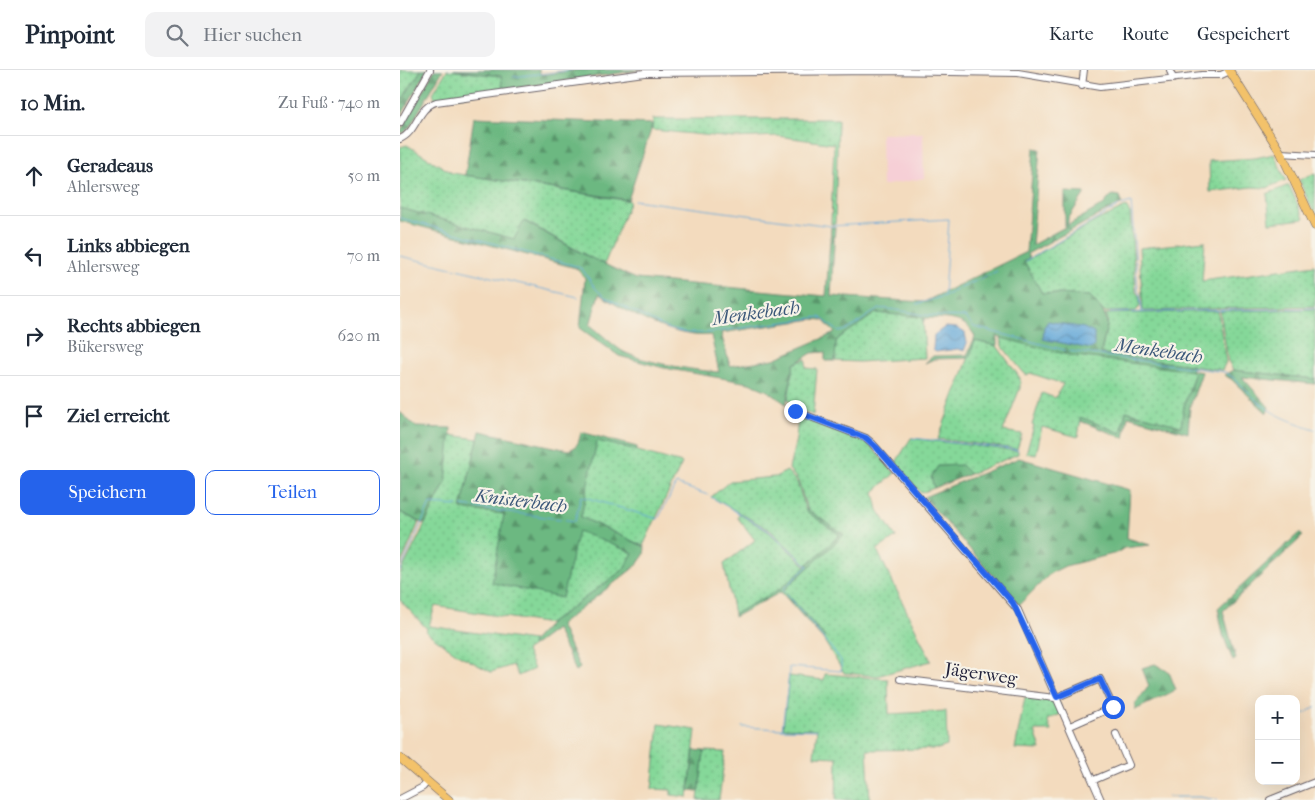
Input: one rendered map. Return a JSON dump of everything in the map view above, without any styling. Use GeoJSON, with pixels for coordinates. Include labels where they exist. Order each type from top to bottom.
{"type":"FeatureCollection","features":[{"type":"Feature","properties":{"kind":"main road"},"geometry":{"type":"LineString","coordinates":[[1230,71],[1281,153],[1315,226]]}},
{"type":"Feature","properties":{"kind":"main road"},"geometry":{"type":"LineString","coordinates":[[400,758],[449,800]]}},
{"type":"Feature","properties":{"kind":"street"},"geometry":{"type":"LineString","coordinates":[[400,123],[430,70]]}},
{"type":"Feature","properties":{"kind":"street"},"geometry":{"type":"LineString","coordinates":[[1082,86],[1084,70]]}},
{"type":"Feature","properties":{"kind":"street"},"geometry":{"type":"LineString","coordinates":[[1170,70],[1173,78]]}},
{"type":"Feature","properties":{"kind":"street"},"geometry":{"type":"LineString","coordinates":[[400,139],[406,136],[425,107],[436,102],[644,73],[881,71],[1018,73],[1100,88],[1220,74],[1230,71]]}},
{"type":"Feature","properties":{"kind":"street"},"geometry":{"type":"LineString","coordinates":[[1281,153],[1315,155]]}},
{"type":"Feature","properties":{"kind":"street"},"geometry":{"type":"LineString","coordinates":[[795,411],[866,438],[877,448],[1013,603],[1070,726],[1101,800]]}},
{"type":"Feature","properties":{"kind":"street","name":"Jägerweg"},"geometry":{"type":"LineString","coordinates":[[900,679],[1057,697]]}},
{"type":"Feature","properties":{"kind":"street"},"geometry":{"type":"LineString","coordinates":[[1057,697],[1097,680],[1102,681],[1113,707],[1070,726]]}},
{"type":"Feature","properties":{"kind":"street"},"geometry":{"type":"LineString","coordinates":[[1094,780],[1129,765],[1116,735]]}},
{"type":"Feature","properties":{"kind":"street"},"geometry":{"type":"LineString","coordinates":[[400,799],[423,787],[428,782]]}},
{"type":"Feature","properties":{"kind":"street"},"geometry":{"type":"LineString","coordinates":[[1270,800],[1315,782]]}},
{"type":"Feature","properties":{"kind":"shaded area"},"geometry":{"type":"Polygon","coordinates":[[[923,133],[924,178],[882,186],[881,134],[923,133]]]}},
{"type":"Feature","properties":{"kind":"green space"},"geometry":{"type":"Polygon","coordinates":[[[400,70],[421,70],[400,103],[400,70]]]}},
{"type":"Feature","properties":{"kind":"green space"},"geometry":{"type":"Polygon","coordinates":[[[421,70],[427,70],[400,118],[400,103],[421,70]]]}},
{"type":"Feature","properties":{"kind":"green space"},"geometry":{"type":"Polygon","coordinates":[[[434,70],[443,70],[409,128],[404,133],[400,132],[434,70]]]}},
{"type":"Feature","properties":{"kind":"green space"},"geometry":{"type":"Polygon","coordinates":[[[447,70],[501,76],[503,90],[436,100],[433,93],[447,70]]]}},
{"type":"Feature","properties":{"kind":"green space"},"geometry":{"type":"Polygon","coordinates":[[[454,70],[539,70],[541,75],[580,70],[641,70],[503,90],[501,76],[454,70]]]}},
{"type":"Feature","properties":{"kind":"green space"},"geometry":{"type":"Polygon","coordinates":[[[474,117],[653,124],[628,200],[465,175],[474,117]]]}},
{"type":"Feature","properties":{"kind":"green space"},"geometry":{"type":"Polygon","coordinates":[[[653,119],[838,119],[835,224],[831,224],[834,144],[778,136],[733,138],[652,130],[653,119]]]}},
{"type":"Feature","properties":{"kind":"green space"},"geometry":{"type":"Polygon","coordinates":[[[407,145],[452,173],[630,201],[604,265],[525,221],[514,239],[400,208],[400,147],[407,145]]]}},
{"type":"Feature","properties":{"kind":"green space"},"geometry":{"type":"Polygon","coordinates":[[[1034,148],[1040,149],[1032,245],[1065,227],[1065,192],[1085,193],[1068,219],[1068,225],[1103,205],[1112,195],[1120,196],[1122,203],[1027,254],[1029,258],[1024,261],[1042,293],[1090,296],[1103,312],[1107,323],[1101,354],[1192,365],[1192,371],[1069,355],[997,337],[997,346],[975,341],[969,358],[934,359],[925,363],[933,356],[967,355],[975,337],[971,330],[966,325],[954,320],[925,318],[923,323],[923,317],[876,313],[839,338],[836,342],[835,361],[825,361],[825,352],[812,353],[794,364],[786,404],[768,391],[749,383],[664,368],[619,356],[580,328],[585,278],[576,268],[400,221],[400,208],[514,239],[524,221],[585,255],[636,279],[826,296],[831,227],[835,227],[831,296],[924,302],[1026,252],[1034,148]],[[599,294],[590,325],[624,352],[633,356],[684,368],[719,372],[711,335],[682,333],[667,329],[638,317],[599,294]],[[813,319],[721,333],[730,366],[774,359],[835,333],[823,320],[813,319]]]}},
{"type":"Feature","properties":{"kind":"green space"},"geometry":{"type":"Polygon","coordinates":[[[1274,154],[1286,180],[1267,188],[1252,187],[1210,192],[1209,161],[1255,158],[1274,154]]]}},
{"type":"Feature","properties":{"kind":"green space"},"geometry":{"type":"Polygon","coordinates":[[[1315,173],[1315,215],[1299,180],[1315,173]]]}},
{"type":"Feature","properties":{"kind":"green space"},"geometry":{"type":"Polygon","coordinates":[[[1289,185],[1304,219],[1270,223],[1267,194],[1289,185]]]}},
{"type":"Feature","properties":{"kind":"green space"},"geometry":{"type":"Polygon","coordinates":[[[1126,207],[1130,213],[1136,292],[1140,297],[1140,307],[1136,311],[1104,312],[1090,296],[1042,293],[1024,262],[1098,220],[1126,207]]]}},
{"type":"Feature","properties":{"kind":"green space"},"geometry":{"type":"Polygon","coordinates":[[[1205,241],[1202,281],[1315,265],[1315,306],[1143,311],[1139,248],[1205,241]]]}},
{"type":"Feature","properties":{"kind":"green space"},"geometry":{"type":"Polygon","coordinates":[[[1315,309],[1315,379],[1233,370],[1228,361],[1220,311],[1315,309]]]}},
{"type":"Feature","properties":{"kind":"green space"},"geometry":{"type":"Polygon","coordinates":[[[1218,311],[1226,362],[1222,370],[1101,354],[1108,321],[1106,314],[1218,311]]]}},
{"type":"Feature","properties":{"kind":"green space"},"geometry":{"type":"Polygon","coordinates":[[[876,313],[923,317],[925,358],[859,362],[835,361],[836,342],[839,338],[876,313]]]}},
{"type":"Feature","properties":{"kind":"green space"},"geometry":{"type":"Polygon","coordinates":[[[1001,337],[1069,355],[1195,371],[1184,406],[1181,427],[1126,411],[1121,433],[1081,418],[1078,437],[1042,427],[1036,455],[1026,453],[1042,393],[1055,398],[1063,384],[1030,373],[1027,375],[1024,373],[1002,346],[1001,337]]]}},
{"type":"Feature","properties":{"kind":"green space"},"geometry":{"type":"Polygon","coordinates":[[[975,341],[997,346],[1020,378],[1020,388],[1003,431],[1022,434],[1017,449],[938,439],[975,341]]]}},
{"type":"Feature","properties":{"kind":"green space"},"geometry":{"type":"Polygon","coordinates":[[[806,359],[806,368],[817,369],[813,415],[798,409],[788,400],[794,364],[806,359]]]}},
{"type":"Feature","properties":{"kind":"green space"},"geometry":{"type":"Polygon","coordinates":[[[1233,370],[1315,379],[1315,384],[1242,377],[1269,407],[1267,413],[1231,379],[1224,375],[1233,370]]]}},
{"type":"Feature","properties":{"kind":"green space"},"geometry":{"type":"Polygon","coordinates":[[[1195,371],[1202,372],[1190,407],[1188,433],[1128,416],[1124,438],[1080,421],[1080,417],[1121,433],[1126,411],[1181,426],[1184,406],[1195,371]]]}},
{"type":"Feature","properties":{"kind":"green space"},"geometry":{"type":"Polygon","coordinates":[[[400,412],[416,427],[451,428],[446,482],[424,524],[400,512],[400,412]]]}},
{"type":"Feature","properties":{"kind":"green space"},"geometry":{"type":"Polygon","coordinates":[[[798,415],[868,443],[895,473],[874,492],[878,510],[896,537],[877,550],[931,661],[877,676],[844,673],[823,639],[824,637],[784,590],[844,535],[807,509],[798,481],[789,469],[796,439],[798,415]]]}},
{"type":"Feature","properties":{"kind":"green space"},"geometry":{"type":"Polygon","coordinates":[[[480,431],[568,450],[576,446],[581,432],[637,447],[637,450],[597,441],[581,517],[645,547],[644,555],[636,566],[560,625],[580,668],[576,671],[556,629],[533,646],[531,643],[549,624],[623,570],[633,553],[578,531],[562,598],[492,583],[504,514],[461,509],[480,431]]]}},
{"type":"Feature","properties":{"kind":"green space"},"geometry":{"type":"Polygon","coordinates":[[[450,435],[478,439],[461,509],[504,514],[578,530],[633,553],[623,570],[549,624],[435,606],[429,626],[533,641],[531,643],[533,646],[526,651],[534,669],[518,676],[513,665],[491,672],[459,655],[426,632],[427,629],[400,600],[400,574],[446,482],[450,435]]]}},
{"type":"Feature","properties":{"kind":"green space"},"geometry":{"type":"Polygon","coordinates":[[[911,438],[1018,451],[1018,454],[970,474],[961,465],[933,482],[934,488],[921,493],[895,464],[911,438]]]}},
{"type":"Feature","properties":{"kind":"green space"},"geometry":{"type":"Polygon","coordinates":[[[597,440],[682,463],[643,546],[581,517],[597,440]]]}},
{"type":"Feature","properties":{"kind":"green space"},"geometry":{"type":"Polygon","coordinates":[[[1019,458],[1130,490],[1127,538],[1150,545],[1124,548],[1117,553],[1065,566],[1051,573],[1019,605],[924,497],[1019,458]]]}},
{"type":"Feature","properties":{"kind":"green space"},"geometry":{"type":"Polygon","coordinates":[[[961,465],[970,474],[934,488],[931,477],[938,466],[961,465]]]}},
{"type":"Feature","properties":{"kind":"green space"},"geometry":{"type":"Polygon","coordinates":[[[787,471],[797,482],[806,511],[840,535],[807,565],[770,530],[711,497],[730,481],[775,477],[787,471]]]}},
{"type":"Feature","properties":{"kind":"green space"},"geometry":{"type":"Polygon","coordinates":[[[807,509],[844,535],[784,590],[825,637],[823,639],[781,592],[734,617],[734,614],[780,589],[840,535],[806,511],[807,509]]]}},
{"type":"Feature","properties":{"kind":"green space"},"geometry":{"type":"Polygon","coordinates":[[[400,512],[419,522],[400,566],[400,512]]]}},
{"type":"Feature","properties":{"kind":"green space"},"geometry":{"type":"Polygon","coordinates":[[[739,514],[769,532],[806,566],[780,589],[734,614],[724,564],[755,540],[737,517],[739,514]]]}},
{"type":"Feature","properties":{"kind":"green space"},"geometry":{"type":"Polygon","coordinates":[[[1299,533],[1303,536],[1223,611],[1236,659],[1233,661],[1223,635],[1218,608],[1299,533]]]}},
{"type":"Feature","properties":{"kind":"green space"},"geometry":{"type":"Polygon","coordinates":[[[1155,664],[1169,672],[1176,690],[1135,710],[1135,704],[1149,686],[1142,668],[1155,664]]]}},
{"type":"Feature","properties":{"kind":"green space"},"geometry":{"type":"Polygon","coordinates":[[[825,674],[888,679],[889,714],[946,711],[947,746],[938,749],[867,750],[870,800],[836,800],[837,757],[814,756],[817,729],[783,728],[789,676],[824,680],[825,674]]]}},
{"type":"Feature","properties":{"kind":"green space"},"geometry":{"type":"Polygon","coordinates":[[[1025,697],[1058,701],[1063,713],[1047,720],[1051,731],[1035,731],[1041,750],[1015,749],[1025,697]]]}},
{"type":"Feature","properties":{"kind":"green space"},"geometry":{"type":"Polygon","coordinates":[[[659,724],[696,730],[688,797],[671,795],[671,790],[652,789],[659,724]]]}},
{"type":"Feature","properties":{"kind":"green space"},"geometry":{"type":"Polygon","coordinates":[[[694,750],[704,751],[699,792],[689,791],[694,750]]]}},
{"type":"Feature","properties":{"kind":"green space"},"geometry":{"type":"Polygon","coordinates":[[[704,751],[725,752],[719,800],[698,800],[704,751]]]}},
{"type":"Feature","properties":{"kind":"water"},"geometry":{"type":"Polygon","coordinates":[[[1048,321],[1084,328],[1094,333],[1094,346],[1091,349],[1043,339],[1044,327],[1048,321]]]}},
{"type":"Feature","properties":{"kind":"water"},"geometry":{"type":"Polygon","coordinates":[[[945,327],[957,328],[965,333],[967,343],[964,351],[958,349],[936,352],[933,350],[934,335],[945,327]]]}},
{"type":"Feature","properties":{"kind":"waterway"},"geometry":{"type":"LineString","coordinates":[[513,77],[571,70]]}},
{"type":"Feature","properties":{"kind":"waterway"},"geometry":{"type":"LineString","coordinates":[[634,200],[831,226],[949,219],[944,296]]}},
{"type":"Feature","properties":{"kind":"waterway"},"geometry":{"type":"LineString","coordinates":[[1025,261],[1121,205],[1131,202],[1138,291],[1142,312]]}},
{"type":"Feature","properties":{"kind":"waterway","name":"Menkebach"},"geometry":{"type":"LineString","coordinates":[[400,218],[576,266],[582,269],[596,289],[605,297],[668,329],[686,333],[706,333],[820,317],[839,332],[850,328],[880,309],[930,316],[965,317],[974,327],[1069,351],[1225,372],[1267,409],[1287,419],[1315,429]]}},
{"type":"Feature","properties":{"kind":"waterway"},"geometry":{"type":"LineString","coordinates":[[400,256],[578,297]]}},
{"type":"Feature","properties":{"kind":"waterway"},"geometry":{"type":"LineString","coordinates":[[917,304],[944,296],[997,271]]}},
{"type":"Feature","properties":{"kind":"waterway"},"geometry":{"type":"LineString","coordinates":[[1110,313],[1315,308]]}},
{"type":"Feature","properties":{"kind":"waterway"},"geometry":{"type":"LineString","coordinates":[[912,438],[1018,450]]}},
{"type":"Feature","properties":{"kind":"waterway","name":"Knisterbach"},"geometry":{"type":"LineString","coordinates":[[462,506],[575,521],[581,496],[658,519],[676,484],[708,495]]}},
{"type":"Feature","properties":{"kind":"waterway"},"geometry":{"type":"LineString","coordinates":[[711,497],[769,531],[808,566],[783,589],[841,660],[841,671],[789,667],[789,673]]}},
{"type":"Feature","properties":{"kind":"waterway","name":"Knisterbach"},"geometry":{"type":"LineString","coordinates":[[400,571],[430,504],[458,506]]}},
{"type":"Feature","properties":{"kind":"waterway"},"geometry":{"type":"LineString","coordinates":[[742,727],[782,729],[789,674]]}},
{"type":"Feature","properties":{"kind":"waterway"},"geometry":{"type":"LineString","coordinates":[[1300,716],[1315,707]]}},
{"type":"Feature","properties":{"kind":"waterway"},"geometry":{"type":"LineString","coordinates":[[782,729],[817,730]]}},
{"type":"Feature","properties":{"kind":"waterway"},"geometry":{"type":"LineString","coordinates":[[1168,797],[1200,797],[1218,800]]}},
{"type":"Feature","properties":{"kind":"route"},"geometry":{"type":"LineString","coordinates":[[795,411],[866,438],[921,496],[1018,610],[1057,697],[1100,679],[1113,707]]}}]}
